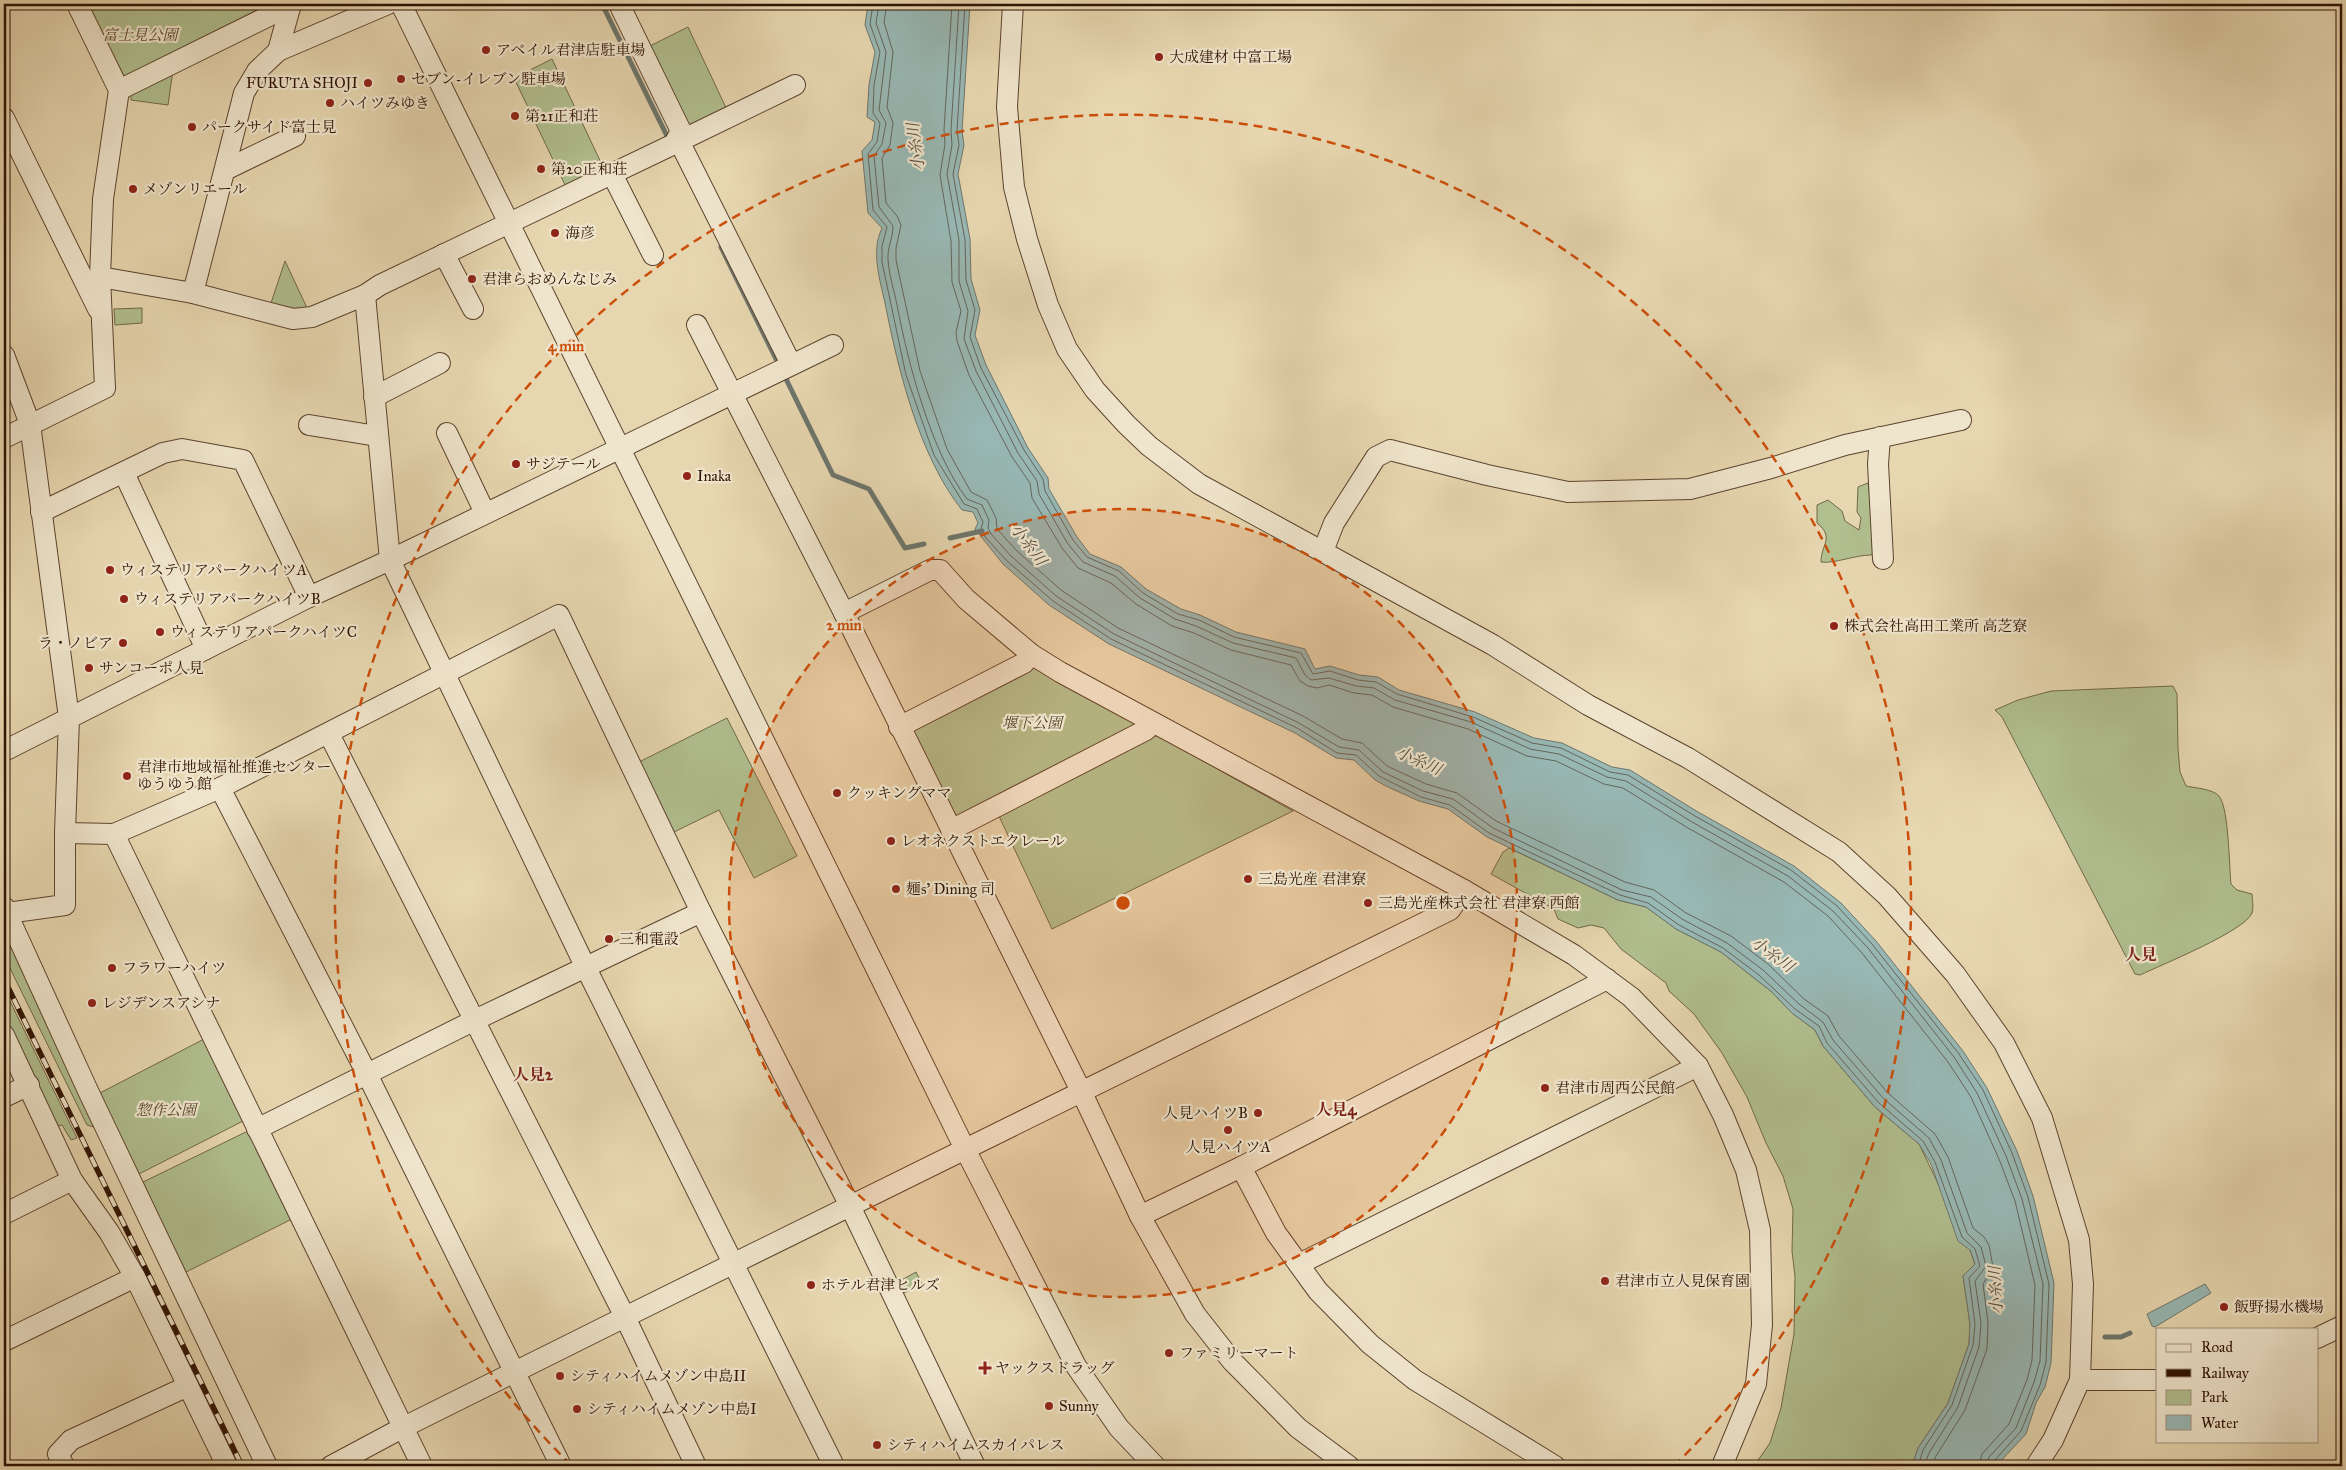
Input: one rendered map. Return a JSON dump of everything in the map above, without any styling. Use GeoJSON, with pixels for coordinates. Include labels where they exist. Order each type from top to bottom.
{"type":"FeatureCollection","features":[{"type":"Feature","properties":{"kind":"street"},"geometry":{"type":"LineString","coordinates":[[4,438],[105,388],[100,277],[103,199],[119,90],[77,4]]}},
{"type":"Feature","properties":{"kind":"street"},"geometry":{"type":"LineString","coordinates":[[119,90],[291,4]]}},
{"type":"Feature","properties":{"kind":"street"},"geometry":{"type":"LineString","coordinates":[[278,51],[291,4]]}},
{"type":"Feature","properties":{"kind":"street"},"geometry":{"type":"LineString","coordinates":[[193,293],[244,93],[257,71],[278,51],[388,4]]}},
{"type":"Feature","properties":{"kind":"street"},"geometry":{"type":"LineString","coordinates":[[401,4],[965,1149],[1076,1366],[1119,1428],[1155,1466]]}},
{"type":"Feature","properties":{"kind":"street"},"geometry":{"type":"LineString","coordinates":[[100,277],[193,293],[293,319],[312,317],[365,295],[444,254],[674,144],[681,131],[619,4]]}},
{"type":"Feature","properties":{"kind":"street"},"geometry":{"type":"LineString","coordinates":[[1013,4],[1008,108],[1014,186],[1027,239],[1045,295],[1067,349],[1095,390],[1148,446],[1199,484],[1494,646],[1588,705],[1688,758],[1839,852],[1887,896],[1955,974],[1998,1035],[2042,1118],[2079,1240],[2084,1312],[2080,1380],[2054,1440],[2036,1466]]}},
{"type":"Feature","properties":{"kind":"street"},"geometry":{"type":"LineString","coordinates":[[678,139],[690,136],[795,84]]}},
{"type":"Feature","properties":{"kind":"street"},"geometry":{"type":"LineString","coordinates":[[4,118],[101,314]]}},
{"type":"Feature","properties":{"kind":"street"},"geometry":{"type":"LineString","coordinates":[[225,170],[295,136]]}},
{"type":"Feature","properties":{"kind":"street"},"geometry":{"type":"LineString","coordinates":[[678,139],[790,364]]}},
{"type":"Feature","properties":{"kind":"street"},"geometry":{"type":"LineString","coordinates":[[612,174],[653,255]]}},
{"type":"Feature","properties":{"kind":"street"},"geometry":{"type":"LineString","coordinates":[[444,254],[473,309]]}},
{"type":"Feature","properties":{"kind":"street"},"geometry":{"type":"LineString","coordinates":[[365,295],[390,560],[733,1266],[834,1466]]}},
{"type":"Feature","properties":{"kind":"street"},"geometry":{"type":"LineString","coordinates":[[697,325],[844,613],[1082,1093],[1140,1216],[1195,1314],[1232,1361],[1298,1428],[1349,1466]]}},
{"type":"Feature","properties":{"kind":"street"},"geometry":{"type":"LineString","coordinates":[[5,747],[69,718],[309,597],[390,560],[732,392],[833,345]]}},
{"type":"Feature","properties":{"kind":"street"},"geometry":{"type":"LineString","coordinates":[[4,355],[30,424],[40,512],[69,718],[65,833],[65,905],[5,910],[89,1093],[267,1466]]}},
{"type":"Feature","properties":{"kind":"street"},"geometry":{"type":"LineString","coordinates":[[374,396],[440,363]]}},
{"type":"Feature","properties":{"kind":"street"},"geometry":{"type":"LineString","coordinates":[[1323,551],[1334,524],[1376,457],[1390,450],[1487,475],[1568,492],[1690,489],[1880,437],[1961,420]]}},
{"type":"Feature","properties":{"kind":"street"},"geometry":{"type":"LineString","coordinates":[[309,425],[377,436]]}},
{"type":"Feature","properties":{"kind":"street"},"geometry":{"type":"LineString","coordinates":[[447,433],[486,513]]}},
{"type":"Feature","properties":{"kind":"street"},"geometry":{"type":"LineString","coordinates":[[1880,437],[1878,464],[1884,560]]}},
{"type":"Feature","properties":{"kind":"street"},"geometry":{"type":"LineString","coordinates":[[40,512],[163,453],[182,449],[243,460],[309,597]]}},
{"type":"Feature","properties":{"kind":"street"},"geometry":{"type":"LineString","coordinates":[[124,473],[206,649]]}},
{"type":"Feature","properties":{"kind":"street"},"geometry":{"type":"LineString","coordinates":[[844,613],[930,570],[940,570],[966,599],[1031,654],[1152,724],[1464,890],[1574,955],[1631,997],[1698,1066],[1723,1115],[1746,1170],[1760,1230],[1762,1324],[1756,1384],[1722,1466]]}},
{"type":"Feature","properties":{"kind":"street"},"geometry":{"type":"LineString","coordinates":[[65,833],[114,834],[220,788],[559,615],[701,912],[850,1206],[975,1466]]}},
{"type":"Feature","properties":{"kind":"street"},"geometry":{"type":"LineString","coordinates":[[899,727],[1024,663],[1031,654]]}},
{"type":"Feature","properties":{"kind":"street"},"geometry":{"type":"LineString","coordinates":[[951,830],[1146,730],[1152,724]]}},
{"type":"Feature","properties":{"kind":"street"},"geometry":{"type":"LineString","coordinates":[[329,734],[625,1317],[696,1466]]}},
{"type":"Feature","properties":{"kind":"street"},"geometry":{"type":"LineString","coordinates":[[220,788],[367,1074],[561,1466]]}},
{"type":"Feature","properties":{"kind":"street"},"geometry":{"type":"LineString","coordinates":[[114,834],[422,1466]]}},
{"type":"Feature","properties":{"kind":"street"},"geometry":{"type":"LineString","coordinates":[[331,1466],[404,1427],[625,1317],[733,1266],[850,1206],[1450,910],[1464,890]]}},
{"type":"Feature","properties":{"kind":"street"},"geometry":{"type":"LineString","coordinates":[[258,1130],[475,1020],[701,912]]}},
{"type":"Feature","properties":{"kind":"street"},"geometry":{"type":"LineString","coordinates":[[1140,1216],[1241,1168],[1607,979]]}},
{"type":"Feature","properties":{"kind":"street"},"geometry":{"type":"LineString","coordinates":[[4,1035],[72,1180],[109,1232],[136,1277],[227,1466]]}},
{"type":"Feature","properties":{"kind":"street"},"geometry":{"type":"LineString","coordinates":[[1298,1264],[1698,1066]]}},
{"type":"Feature","properties":{"kind":"street"},"geometry":{"type":"LineString","coordinates":[[4,1097],[28,1085]]}},
{"type":"Feature","properties":{"kind":"street"},"geometry":{"type":"LineString","coordinates":[[1241,1168],[1276,1233],[1298,1264],[1318,1291],[1370,1344],[1415,1380],[1555,1466]]}},
{"type":"Feature","properties":{"kind":"street"},"geometry":{"type":"LineString","coordinates":[[4,1214],[72,1180]]}},
{"type":"Feature","properties":{"kind":"street"},"geometry":{"type":"LineString","coordinates":[[4,1341],[136,1277]]}},
{"type":"Feature","properties":{"kind":"street"},"geometry":{"type":"LineString","coordinates":[[2318,1338],[2342,1326]]}},
{"type":"Feature","properties":{"kind":"street"},"geometry":{"type":"LineString","coordinates":[[2080,1380],[2156,1380]]}},
{"type":"Feature","properties":{"kind":"street"},"geometry":{"type":"LineString","coordinates":[[64,1466],[58,1454],[71,1440],[188,1386]]}},
{"type":"Feature","properties":{"kind":"green space","name":"富士見公園"},"geometry":{"type":"Polygon","coordinates":[[[87,4],[273,4],[125,78],[87,4]]]}},
{"type":"Feature","properties":{"kind":"green space"},"geometry":{"type":"Polygon","coordinates":[[[688,27],[728,112],[689,128],[650,46],[688,27]]]}},
{"type":"Feature","properties":{"kind":"green space"},"geometry":{"type":"Polygon","coordinates":[[[552,59],[604,169],[566,187],[514,78],[552,59]]]}},
{"type":"Feature","properties":{"kind":"green space"},"geometry":{"type":"Polygon","coordinates":[[[173,70],[168,105],[131,100],[131,91],[173,70]]]}},
{"type":"Feature","properties":{"kind":"green space"},"geometry":{"type":"Polygon","coordinates":[[[285,261],[308,310],[269,309],[285,261]]]}},
{"type":"Feature","properties":{"kind":"green space"},"geometry":{"type":"Polygon","coordinates":[[[142,308],[142,323],[115,325],[114,309],[142,308]]]}},
{"type":"Feature","properties":{"kind":"green space"},"geometry":{"type":"Polygon","coordinates":[[[1868,483],[1877,548],[1871,555],[1832,562],[1821,562],[1826,537],[1822,528],[1817,523],[1817,505],[1828,500],[1842,511],[1845,521],[1859,530],[1861,518],[1857,512],[1858,487],[1868,483]]]}},
{"type":"Feature","properties":{"kind":"green space","name":"堰下公園"},"geometry":{"type":"Polygon","coordinates":[[[1032,666],[1135,723],[1134,726],[958,817],[952,816],[910,735],[912,726],[1032,666]]]}},
{"type":"Feature","properties":{"kind":"green space"},"geometry":{"type":"Polygon","coordinates":[[[2173,686],[2177,694],[2180,772],[2186,786],[2208,790],[2219,796],[2227,824],[2231,884],[2237,890],[2252,894],[2253,909],[2246,920],[2219,938],[2140,975],[2135,974],[2002,717],[1995,710],[2018,700],[2051,691],[2173,686]]]}},
{"type":"Feature","properties":{"kind":"green space"},"geometry":{"type":"Polygon","coordinates":[[[727,718],[797,856],[754,878],[719,810],[674,832],[639,762],[727,718]]]}},
{"type":"Feature","properties":{"kind":"green space"},"geometry":{"type":"Polygon","coordinates":[[[1150,736],[1158,736],[1293,811],[1052,929],[997,812],[1150,736]]]}},
{"type":"Feature","properties":{"kind":"green space"},"geometry":{"type":"Polygon","coordinates":[[[1509,848],[1618,900],[1646,907],[1676,929],[1721,952],[1772,992],[1792,1013],[1815,1030],[1823,1046],[1875,1107],[1919,1144],[1970,1250],[1975,1265],[1963,1276],[1970,1324],[1969,1344],[1948,1403],[1918,1448],[1912,1466],[1754,1466],[1770,1443],[1781,1408],[1794,1334],[1793,1209],[1783,1176],[1766,1143],[1747,1097],[1722,1053],[1694,1014],[1669,991],[1666,983],[1621,949],[1604,928],[1591,925],[1578,928],[1558,919],[1554,909],[1491,874],[1503,852],[1509,848]]]}},
{"type":"Feature","properties":{"kind":"green space"},"geometry":{"type":"Polygon","coordinates":[[[4,924],[94,1127],[87,1125],[4,956],[4,924]]]}},
{"type":"Feature","properties":{"kind":"green space"},"geometry":{"type":"Polygon","coordinates":[[[4,989],[77,1138],[71,1140],[62,1125],[55,1127],[4,1022],[4,989]]]}},
{"type":"Feature","properties":{"kind":"green space","name":"惣作公園"},"geometry":{"type":"Polygon","coordinates":[[[206,1038],[245,1120],[137,1175],[98,1094],[206,1038]]]}},
{"type":"Feature","properties":{"kind":"green space"},"geometry":{"type":"Polygon","coordinates":[[[250,1130],[294,1218],[186,1272],[141,1183],[250,1130]]]}},
{"type":"Feature","properties":{"kind":"green space"},"geometry":{"type":"Polygon","coordinates":[[[916,1272],[922,1284],[902,1294],[896,1283],[916,1272]]]}},
{"type":"Feature","properties":{"kind":"water","name":"小糸川"},"geometry":{"type":"Polygon","coordinates":[[[868,4],[970,4],[962,131],[964,145],[958,174],[970,239],[971,279],[980,310],[975,335],[986,365],[1028,448],[1048,478],[1049,489],[1077,537],[1090,554],[1121,567],[1146,589],[1181,609],[1200,615],[1236,632],[1305,649],[1315,669],[1330,666],[1359,675],[1378,677],[1399,690],[1475,712],[1534,738],[1562,743],[1612,767],[1630,770],[1698,812],[1794,866],[1841,903],[1876,941],[1963,1051],[1987,1088],[2017,1151],[2033,1196],[2054,1283],[2051,1363],[2045,1387],[2036,1403],[2026,1434],[1996,1466],[1912,1466],[1918,1448],[1948,1403],[1969,1344],[1970,1324],[1963,1276],[1975,1264],[1970,1250],[1958,1241],[1931,1164],[1919,1144],[1875,1107],[1823,1046],[1815,1030],[1792,1013],[1772,992],[1721,952],[1676,929],[1646,907],[1618,900],[1487,837],[1448,809],[1419,801],[1375,780],[1354,760],[1336,758],[1295,733],[1109,644],[1049,605],[1003,564],[975,529],[978,523],[973,512],[962,510],[947,488],[922,438],[896,356],[880,282],[877,253],[882,228],[868,213],[862,151],[872,140],[875,122],[867,117],[869,85],[875,52],[865,25],[868,4]]]}},
{"type":"Feature","properties":{"kind":"water"},"geometry":{"type":"Polygon","coordinates":[[[2205,1284],[2211,1293],[2155,1327],[2152,1326],[2147,1314],[2205,1284]]]}},
{"type":"Feature","properties":{"kind":"waterway"},"geometry":{"type":"LineString","coordinates":[[602,4],[667,136]]}},
{"type":"Feature","properties":{"kind":"waterway"},"geometry":{"type":"LineString","coordinates":[[721,247],[776,359]]}},
{"type":"Feature","properties":{"kind":"waterway"},"geometry":{"type":"LineString","coordinates":[[786,379],[833,475],[869,489],[905,548],[924,544]]}},
{"type":"Feature","properties":{"kind":"waterway"},"geometry":{"type":"LineString","coordinates":[[950,538],[982,531]]}},
{"type":"Feature","properties":{"kind":"waterway"},"geometry":{"type":"LineString","coordinates":[[2105,1337],[2121,1337],[2130,1333]]}},
{"type":"Feature","properties":{"kind":"railway"},"geometry":{"type":"LineString","coordinates":[[4,979],[242,1466]]}},
{"type":"Feature","properties":{"kind":"place","name":"アベイル君津店駐車場"},"geometry":{"type":"Point","coordinates":[486,50]}},
{"type":"Feature","properties":{"kind":"place","name":"大成建材 中富工場"},"geometry":{"type":"Point","coordinates":[1159,57]}},
{"type":"Feature","properties":{"kind":"place","name":"セブン-イレブン駐車場"},"geometry":{"type":"Point","coordinates":[401,79]}},
{"type":"Feature","properties":{"kind":"place","name":"FURUTA SHOJI"},"geometry":{"type":"Point","coordinates":[368,83]}},
{"type":"Feature","properties":{"kind":"place","name":"ハイツみゆき"},"geometry":{"type":"Point","coordinates":[330,103]}},
{"type":"Feature","properties":{"kind":"place","name":"第21正和荘"},"geometry":{"type":"Point","coordinates":[515,116]}},
{"type":"Feature","properties":{"kind":"place","name":"パークサイド富士見"},"geometry":{"type":"Point","coordinates":[192,127]}},
{"type":"Feature","properties":{"kind":"place","name":"第20正和荘"},"geometry":{"type":"Point","coordinates":[541,169]}},
{"type":"Feature","properties":{"kind":"place","name":"メゾンリエール"},"geometry":{"type":"Point","coordinates":[133,189]}},
{"type":"Feature","properties":{"kind":"place","name":"海彦"},"geometry":{"type":"Point","coordinates":[555,233]}},
{"type":"Feature","properties":{"kind":"place","name":"君津らおめんなじみ"},"geometry":{"type":"Point","coordinates":[472,279]}},
{"type":"Feature","properties":{"kind":"place","name":"サジテール"},"geometry":{"type":"Point","coordinates":[516,464]}},
{"type":"Feature","properties":{"kind":"place","name":"Inaka"},"geometry":{"type":"Point","coordinates":[687,476]}},
{"type":"Feature","properties":{"kind":"place","name":"ウィステリアパークハイツA"},"geometry":{"type":"Point","coordinates":[110,570]}},
{"type":"Feature","properties":{"kind":"place","name":"ウィステリアパークハイツB"},"geometry":{"type":"Point","coordinates":[124,599]}},
{"type":"Feature","properties":{"kind":"place","name":"株式会社高田工業所 高芝寮"},"geometry":{"type":"Point","coordinates":[1834,626]}},
{"type":"Feature","properties":{"kind":"place","name":"ウィステリアパークハイツC"},"geometry":{"type":"Point","coordinates":[160,632]}},
{"type":"Feature","properties":{"kind":"place","name":"ラ・ノビア"},"geometry":{"type":"Point","coordinates":[123,643]}},
{"type":"Feature","properties":{"kind":"place","name":"サンコーポ人見"},"geometry":{"type":"Point","coordinates":[89,668]}},
{"type":"Feature","properties":{"kind":"place","name":"君津市地域福祉推進センター ゆうゆう館"},"geometry":{"type":"Point","coordinates":[127,776]}},
{"type":"Feature","properties":{"kind":"place","name":"クッキングママ"},"geometry":{"type":"Point","coordinates":[837,793]}},
{"type":"Feature","properties":{"kind":"place","name":"レオネクストエクレール"},"geometry":{"type":"Point","coordinates":[891,841]}},
{"type":"Feature","properties":{"kind":"place","name":"三島光産 君津寮"},"geometry":{"type":"Point","coordinates":[1248,879]}},
{"type":"Feature","properties":{"kind":"place","name":"麺s' Dining 司"},"geometry":{"type":"Point","coordinates":[896,889]}},
{"type":"Feature","properties":{"kind":"place","name":"三島光産株式会社 君津寮 西館"},"geometry":{"type":"Point","coordinates":[1368,903]}},
{"type":"Feature","properties":{"kind":"place","name":"三和電設"},"geometry":{"type":"Point","coordinates":[609,939]}},
{"type":"Feature","properties":{"kind":"place","name":"フラワーハイツ"},"geometry":{"type":"Point","coordinates":[112,968]}},
{"type":"Feature","properties":{"kind":"place","name":"レジデンスアシナ"},"geometry":{"type":"Point","coordinates":[92,1003]}},
{"type":"Feature","properties":{"kind":"place","name":"君津市周西公民館"},"geometry":{"type":"Point","coordinates":[1545,1088]}},
{"type":"Feature","properties":{"kind":"place","name":"人見ハイツB"},"geometry":{"type":"Point","coordinates":[1258,1113]}},
{"type":"Feature","properties":{"kind":"place","name":"人見ハイツA"},"geometry":{"type":"Point","coordinates":[1228,1130]}},
{"type":"Feature","properties":{"kind":"place","name":"君津市立人見保育園"},"geometry":{"type":"Point","coordinates":[1605,1281]}},
{"type":"Feature","properties":{"kind":"place","name":"ホテル君津ヒルズ"},"geometry":{"type":"Point","coordinates":[811,1285]}},
{"type":"Feature","properties":{"kind":"place","name":"飯野揚水機場"},"geometry":{"type":"Point","coordinates":[2224,1307]}},
{"type":"Feature","properties":{"kind":"place","name":"ファミリーマート"},"geometry":{"type":"Point","coordinates":[1169,1353]}},
{"type":"Feature","properties":{"kind":"place","name":"ヤックスドラッグ"},"geometry":{"type":"Point","coordinates":[985,1368]}},
{"type":"Feature","properties":{"kind":"place","name":"シティハイムメゾン中島II"},"geometry":{"type":"Point","coordinates":[560,1376]}},
{"type":"Feature","properties":{"kind":"place","name":"Sunny"},"geometry":{"type":"Point","coordinates":[1049,1406]}},
{"type":"Feature","properties":{"kind":"place","name":"シティハイムメゾン中島I"},"geometry":{"type":"Point","coordinates":[577,1409]}},
{"type":"Feature","properties":{"kind":"place","name":"シティハイムスカイパレス"},"geometry":{"type":"Point","coordinates":[877,1445]}},
{"type":"Feature","properties":{"kind":"district","name":"人見"},"geometry":{"type":"Point","coordinates":[2141,954]}},
{"type":"Feature","properties":{"kind":"district","name":"人見2"},"geometry":{"type":"Point","coordinates":[533,1074]}},
{"type":"Feature","properties":{"kind":"district","name":"人見4"},"geometry":{"type":"Point","coordinates":[1336,1109]}}]}
